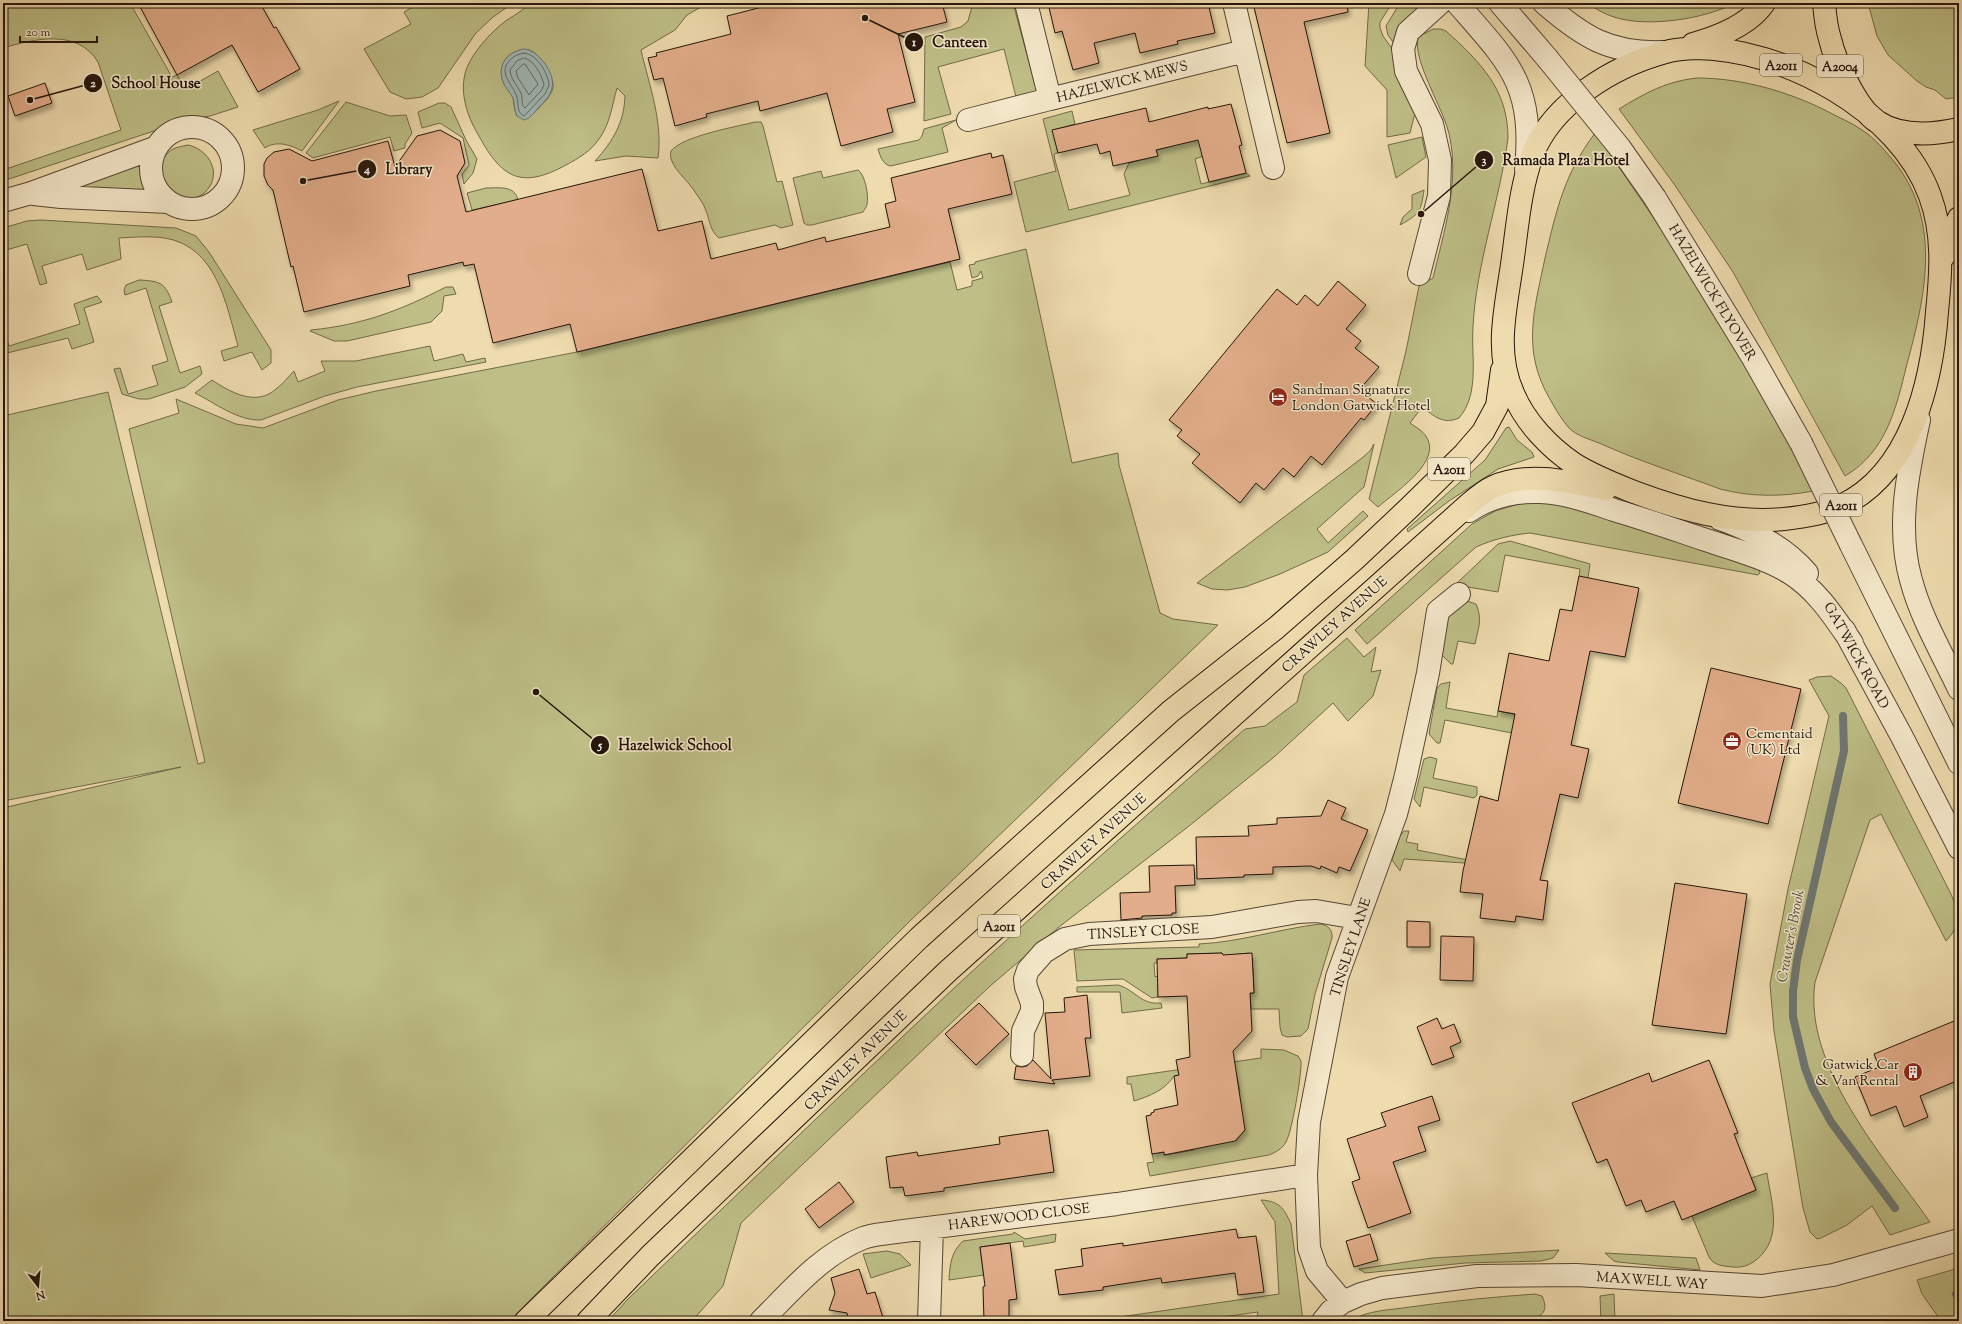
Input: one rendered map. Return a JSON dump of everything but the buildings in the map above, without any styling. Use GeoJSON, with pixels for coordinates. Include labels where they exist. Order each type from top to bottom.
{"type":"FeatureCollection","features":[{"type":"Feature","properties":{"kind":"main road"},"geometry":{"type":"LineString","coordinates":[[1670,51],[1708,40],[1735,27],[1755,14],[1764,3]]}},
{"type":"Feature","properties":{"kind":"main road","name":"A2004"},"geometry":{"type":"LineString","coordinates":[[1824,3],[1829,38],[1838,62],[1856,97],[1875,120]]}},
{"type":"Feature","properties":{"kind":"main road","name":"A2011"},"geometry":{"type":"LineString","coordinates":[[526,1321],[919,938],[1171,712],[1258,643],[1355,559],[1464,454],[1483,432],[1494,414],[1501,386],[1503,322],[1524,185],[1533,155],[1541,138],[1558,114],[1567,105],[1588,89],[1616,72],[1670,51],[1695,48],[1723,49],[1738,52],[1800,72],[1835,91],[1875,120],[1890,128],[1910,133],[1928,133],[1959,129]]}},
{"type":"Feature","properties":{"kind":"main road","name":"A2011"},"geometry":{"type":"LineString","coordinates":[[1875,120],[1906,151],[1927,187],[1938,224],[1941,273]]}},
{"type":"Feature","properties":{"kind":"main road","name":"A2011"},"geometry":{"type":"LineString","coordinates":[[1502,356],[1506,376],[1518,404],[1530,422],[1547,442],[1582,469],[1653,499],[1702,513],[1734,519],[1777,520],[1810,515],[1839,507],[1864,490],[1892,461],[1909,433],[1924,395],[1935,343],[1941,273],[1947,245],[1959,218]]}},
{"type":"Feature","properties":{"kind":"main road","name":"CRAWLEY AVENUE"},"geometry":{"type":"LineString","coordinates":[[588,1321],[650,1256],[948,971],[1423,543],[1488,490],[1512,481],[1533,479],[1563,481],[1653,499]]}},
{"type":"Feature","properties":{"kind":"street","name":"HAZELWICK MEWS"},"geometry":{"type":"LineString","coordinates":[[1026,3],[1050,99],[1245,51]]}},
{"type":"Feature","properties":{"kind":"street"},"geometry":{"type":"LineString","coordinates":[[1234,3],[1273,168]]}},
{"type":"Feature","properties":{"kind":"street"},"geometry":{"type":"LineString","coordinates":[[1418,274],[1439,196],[1440,160],[1432,124],[1406,71],[1403,49],[1408,32],[1440,3]]}},
{"type":"Feature","properties":{"kind":"street"},"geometry":{"type":"LineString","coordinates":[[1457,3],[1502,56],[1519,84],[1528,122],[1524,185]]}},
{"type":"Feature","properties":{"kind":"street","name":"HAZELWICK FLYOVER"},"geometry":{"type":"LineString","coordinates":[[1500,3],[1620,148],[1655,198],[1754,358],[1801,443],[1959,763]]}},
{"type":"Feature","properties":{"kind":"street"},"geometry":{"type":"LineString","coordinates":[[1544,3],[1581,31],[1603,44],[1633,51],[1670,51]]}},
{"type":"Feature","properties":{"kind":"street"},"geometry":{"type":"LineString","coordinates":[[968,120],[1050,99]]}},
{"type":"Feature","properties":{"kind":"street"},"geometry":{"type":"LineString","coordinates":[[31,193],[61,197],[168,202],[190,209],[212,204],[219,200],[229,187],[233,175],[233,163],[230,151],[223,141],[214,134],[199,128],[187,128],[175,131],[165,137],[157,147],[152,158],[152,174],[157,190],[168,202]]}},
{"type":"Feature","properties":{"kind":"street"},"geometry":{"type":"LineString","coordinates":[[3,201],[31,193],[157,147]]}},
{"type":"Feature","properties":{"kind":"street"},"geometry":{"type":"LineString","coordinates":[[1924,395],[1907,486],[1904,519],[1905,549],[1910,578],[1920,606],[1959,689]]}},
{"type":"Feature","properties":{"kind":"street"},"geometry":{"type":"LineString","coordinates":[[1423,543],[1478,505],[1494,499],[1511,494],[1532,492],[1552,493],[1575,498],[1676,530],[1774,564],[1790,573],[1817,595],[1852,643]]}},
{"type":"Feature","properties":{"kind":"street","name":"GATWICK ROAD"},"geometry":{"type":"LineString","coordinates":[[1702,513],[1748,531],[1791,557],[1814,582],[1852,643],[1959,848]]}},
{"type":"Feature","properties":{"kind":"street","name":"TINSLEY LANE"},"geometry":{"type":"LineString","coordinates":[[1343,1302],[1317,1271],[1310,1254],[1306,1175],[1309,1122],[1337,976],[1393,821],[1406,775],[1428,673],[1438,611],[1459,594]]}},
{"type":"Feature","properties":{"kind":"street","name":"TINSLEY CLOSE"},"geometry":{"type":"LineString","coordinates":[[1022,1055],[1023,1031],[1032,1011],[1032,1003],[1026,987],[1025,979],[1028,970],[1044,952],[1065,939],[1089,934],[1212,928],[1298,912],[1316,911],[1357,918]]}},
{"type":"Feature","properties":{"kind":"street","name":"HAREWOOD CLOSE"},"geometry":{"type":"LineString","coordinates":[[761,1321],[804,1276],[837,1250],[864,1238],[1116,1204],[1306,1175]]}},
{"type":"Feature","properties":{"kind":"street"},"geometry":{"type":"LineString","coordinates":[[929,1321],[932,1228]]}},
{"type":"Feature","properties":{"kind":"street","name":"MAXWELL WAY"},"geometry":{"type":"LineString","coordinates":[[1343,1302],[1361,1294],[1382,1288],[1477,1276],[1576,1275],[1762,1286],[1833,1275],[1959,1240]]}},
{"type":"Feature","properties":{"kind":"street"},"geometry":{"type":"LineString","coordinates":[[1323,1321],[1331,1311],[1343,1302]]}},
{"type":"Feature","properties":{"kind":"green space"},"geometry":{"type":"Polygon","coordinates":[[[3,3],[130,3],[172,77],[177,75],[186,89],[218,71],[238,107],[210,116],[187,120],[3,181],[3,170],[121,130],[98,62],[89,51],[79,44],[67,40],[54,39],[28,42],[3,48],[3,3]]]}},
{"type":"Feature","properties":{"kind":"green space"},"geometry":{"type":"Polygon","coordinates":[[[420,3],[513,3],[493,17],[476,33],[438,88],[422,97],[406,99],[390,92],[364,49],[411,24],[404,12],[420,3]]]}},
{"type":"Feature","properties":{"kind":"green space"},"geometry":{"type":"Polygon","coordinates":[[[528,3],[708,3],[687,15],[675,30],[641,50],[657,117],[659,130],[658,158],[626,156],[595,161],[612,139],[620,123],[625,96],[617,88],[610,115],[603,133],[592,147],[576,160],[537,177],[525,178],[515,176],[496,162],[475,130],[469,116],[464,94],[464,79],[473,56],[491,34],[503,23],[527,6],[528,3]],[[521,50],[514,52],[506,59],[503,63],[501,73],[504,84],[513,98],[517,116],[530,117],[549,96],[553,88],[553,84],[552,78],[542,60],[533,52],[521,50]]]}},
{"type":"Feature","properties":{"kind":"green space"},"geometry":{"type":"Polygon","coordinates":[[[973,3],[1013,3],[1037,92],[1016,97],[1004,49],[938,67],[951,114],[924,121],[925,37],[961,27],[968,21],[973,3]]]}},
{"type":"Feature","properties":{"kind":"green space"},"geometry":{"type":"Polygon","coordinates":[[[1369,3],[1392,3],[1380,22],[1380,28],[1383,36],[1393,50],[1393,60],[1396,70],[1415,113],[1410,133],[1387,137],[1387,90],[1365,66],[1369,3]]]}},
{"type":"Feature","properties":{"kind":"green space"},"geometry":{"type":"Polygon","coordinates":[[[1400,3],[1417,3],[1416,11],[1395,45],[1388,35],[1386,26],[1400,3]]]}},
{"type":"Feature","properties":{"kind":"green space"},"geometry":{"type":"Polygon","coordinates":[[[1587,3],[1735,3],[1723,9],[1692,17],[1659,22],[1643,22],[1610,16],[1587,3]]]}},
{"type":"Feature","properties":{"kind":"green space"},"geometry":{"type":"Polygon","coordinates":[[[1868,3],[1959,3],[1959,97],[1946,99],[1935,90],[1926,87],[1917,81],[1888,55],[1877,36],[1868,3]]]}},
{"type":"Feature","properties":{"kind":"green space"},"geometry":{"type":"Polygon","coordinates":[[[1433,29],[1441,29],[1446,31],[1470,54],[1490,78],[1503,105],[1507,121],[1508,138],[1500,185],[1483,256],[1475,303],[1473,327],[1473,374],[1470,398],[1466,408],[1459,418],[1453,420],[1443,420],[1431,414],[1422,407],[1410,423],[1427,437],[1430,449],[1427,459],[1421,468],[1404,486],[1378,507],[1369,499],[1406,351],[1419,286],[1433,278],[1446,226],[1451,191],[1453,173],[1450,138],[1442,114],[1424,72],[1417,47],[1418,37],[1433,29]]]}},
{"type":"Feature","properties":{"kind":"green space"},"geometry":{"type":"Polygon","coordinates":[[[1697,78],[1730,80],[1763,87],[1810,103],[1858,127],[1885,150],[1896,164],[1910,187],[1920,211],[1926,261],[1924,287],[1914,339],[1899,397],[1888,427],[1880,441],[1871,454],[1859,466],[1845,476],[1733,272],[1674,184],[1619,109],[1666,85],[1697,78]]]}},
{"type":"Feature","properties":{"kind":"green space"},"geometry":{"type":"Polygon","coordinates":[[[339,101],[302,151],[284,144],[274,144],[265,148],[253,130],[318,110],[339,101]]]}},
{"type":"Feature","properties":{"kind":"green space"},"geometry":{"type":"Polygon","coordinates":[[[346,102],[390,116],[406,115],[412,133],[405,144],[405,148],[394,151],[390,137],[313,158],[306,153],[346,102]]]}},
{"type":"Feature","properties":{"kind":"green space"},"geometry":{"type":"Polygon","coordinates":[[[439,103],[445,103],[451,107],[466,140],[477,159],[473,173],[464,184],[462,174],[469,165],[463,138],[440,123],[422,128],[418,112],[439,103]]]}},
{"type":"Feature","properties":{"kind":"green space"},"geometry":{"type":"Polygon","coordinates":[[[1072,111],[1075,124],[1053,130],[1058,153],[1054,154],[1055,160],[1069,210],[1130,195],[1124,174],[1129,163],[1157,156],[1156,150],[1202,138],[1206,155],[1195,159],[1201,184],[1246,173],[1250,176],[1026,232],[1014,182],[1056,171],[1043,119],[1072,111]]]}},
{"type":"Feature","properties":{"kind":"green space"},"geometry":{"type":"Polygon","coordinates":[[[956,120],[942,128],[948,152],[891,166],[886,164],[881,157],[878,149],[919,140],[924,129],[956,120]]]}},
{"type":"Feature","properties":{"kind":"green space"},"geometry":{"type":"Polygon","coordinates":[[[761,122],[763,126],[777,182],[782,181],[793,225],[781,228],[775,225],[719,238],[712,229],[701,201],[672,162],[671,151],[686,141],[723,129],[761,122]]]}},
{"type":"Feature","properties":{"kind":"green space"},"geometry":{"type":"Polygon","coordinates":[[[1595,133],[1655,219],[1711,308],[1764,398],[1813,491],[1778,495],[1755,495],[1720,489],[1644,462],[1579,435],[1569,428],[1557,411],[1542,383],[1536,365],[1533,348],[1534,313],[1545,258],[1563,192],[1584,148],[1595,133]]]}},
{"type":"Feature","properties":{"kind":"green space"},"geometry":{"type":"Polygon","coordinates":[[[1422,137],[1426,157],[1396,178],[1388,145],[1422,137]]]}},
{"type":"Feature","properties":{"kind":"green space"},"geometry":{"type":"Polygon","coordinates":[[[188,145],[195,147],[206,155],[210,161],[213,173],[213,180],[208,189],[202,195],[192,198],[169,192],[165,188],[160,176],[161,163],[168,153],[175,148],[188,145]]]}},
{"type":"Feature","properties":{"kind":"green space"},"geometry":{"type":"Polygon","coordinates":[[[147,160],[147,176],[154,193],[78,190],[73,185],[147,160]]]}},
{"type":"Feature","properties":{"kind":"green space"},"geometry":{"type":"Polygon","coordinates":[[[858,170],[863,176],[867,191],[867,205],[863,212],[812,225],[807,225],[804,223],[793,178],[821,171],[823,178],[858,170]]]}},
{"type":"Feature","properties":{"kind":"green space"},"geometry":{"type":"Polygon","coordinates":[[[486,188],[505,188],[513,192],[518,200],[472,210],[467,193],[486,188]]]}},
{"type":"Feature","properties":{"kind":"green space"},"geometry":{"type":"Polygon","coordinates":[[[1424,190],[1422,203],[1416,215],[1400,225],[1403,217],[1412,209],[1412,195],[1424,190]]]}},
{"type":"Feature","properties":{"kind":"green space"},"geometry":{"type":"Polygon","coordinates":[[[41,220],[176,228],[196,236],[209,252],[271,350],[271,363],[262,370],[252,352],[224,361],[221,351],[238,346],[229,313],[216,280],[208,265],[197,253],[183,244],[159,237],[119,238],[121,259],[87,270],[82,254],[42,266],[47,283],[40,285],[27,244],[3,251],[3,228],[27,221],[41,220]]]}},
{"type":"Feature","properties":{"kind":"green space"},"geometry":{"type":"Polygon","coordinates":[[[1026,249],[1072,463],[1118,453],[1119,465],[1160,613],[1173,619],[1218,625],[911,920],[509,1321],[3,1321],[3,808],[181,767],[3,801],[3,416],[108,392],[198,764],[205,762],[129,429],[179,413],[176,399],[236,424],[263,428],[338,400],[376,391],[577,352],[950,262],[957,290],[972,286],[972,281],[983,278],[981,271],[978,276],[972,278],[969,265],[975,264],[975,262],[1026,249]]]}},
{"type":"Feature","properties":{"kind":"green space"},"geometry":{"type":"Polygon","coordinates":[[[139,280],[156,282],[167,290],[172,302],[159,306],[180,373],[200,366],[202,374],[185,387],[149,399],[139,399],[122,394],[114,369],[120,368],[128,394],[158,385],[152,366],[168,361],[146,288],[125,295],[124,290],[126,285],[139,280]]]}},
{"type":"Feature","properties":{"kind":"green space"},"geometry":{"type":"Polygon","coordinates":[[[446,287],[453,287],[456,294],[444,296],[442,311],[431,322],[347,341],[334,341],[310,331],[348,324],[381,315],[413,303],[446,287]]]}},
{"type":"Feature","properties":{"kind":"green space"},"geometry":{"type":"Polygon","coordinates":[[[97,296],[102,302],[84,308],[94,342],[72,349],[68,338],[3,354],[3,329],[9,346],[80,324],[74,304],[97,296]]]}},
{"type":"Feature","properties":{"kind":"green space"},"geometry":{"type":"Polygon","coordinates":[[[430,346],[434,361],[463,354],[466,362],[485,358],[486,362],[357,387],[325,396],[261,420],[252,420],[235,415],[195,393],[212,380],[243,396],[260,397],[276,389],[294,371],[298,382],[325,371],[321,361],[356,361],[430,346]]]}},
{"type":"Feature","properties":{"kind":"green space"},"geometry":{"type":"Polygon","coordinates":[[[1509,427],[1517,440],[1532,452],[1534,457],[1498,469],[1449,501],[1408,532],[1407,529],[1485,460],[1506,428],[1509,427]]]}},
{"type":"Feature","properties":{"kind":"green space"},"geometry":{"type":"Polygon","coordinates":[[[1374,444],[1364,487],[1317,529],[1328,543],[1363,511],[1368,516],[1328,552],[1280,574],[1245,587],[1227,590],[1212,589],[1197,583],[1362,458],[1370,451],[1374,444]]]}},
{"type":"Feature","properties":{"kind":"green space"},"geometry":{"type":"Polygon","coordinates":[[[1551,502],[1604,516],[1656,533],[1759,570],[1760,573],[1758,575],[1530,533],[1509,536],[1476,547],[1367,644],[1355,630],[1472,524],[1495,511],[1522,503],[1551,502]]]}},
{"type":"Feature","properties":{"kind":"green space"},"geometry":{"type":"Polygon","coordinates":[[[1510,541],[1590,564],[1588,578],[1579,577],[1580,569],[1505,555],[1498,592],[1455,585],[1498,544],[1510,541]]]}},
{"type":"Feature","properties":{"kind":"green space"},"geometry":{"type":"Polygon","coordinates":[[[1467,601],[1476,604],[1480,619],[1475,644],[1458,641],[1453,664],[1451,664],[1442,655],[1446,622],[1452,608],[1467,601]]]}},
{"type":"Feature","properties":{"kind":"green space"},"geometry":{"type":"Polygon","coordinates":[[[1347,638],[1364,657],[1376,647],[1371,672],[1381,670],[1373,696],[1348,721],[1333,703],[1274,757],[1189,826],[1059,927],[989,987],[741,1223],[723,1286],[692,1321],[608,1321],[628,1299],[830,1105],[1024,924],[1245,729],[1265,726],[1297,702],[1304,675],[1347,638]]]}},
{"type":"Feature","properties":{"kind":"green space"},"geometry":{"type":"Polygon","coordinates":[[[1831,676],[1846,688],[1950,892],[1957,912],[1957,923],[1955,929],[1946,941],[1881,814],[1870,820],[1815,982],[1815,1014],[1821,1046],[1834,1078],[1851,1110],[1870,1140],[1930,1222],[1890,1235],[1872,1206],[1847,1225],[1817,1239],[1810,1232],[1803,1208],[1774,1031],[1770,984],[1788,889],[1829,716],[1809,680],[1817,677],[1831,676]]]}},
{"type":"Feature","properties":{"kind":"green space"},"geometry":{"type":"Polygon","coordinates":[[[1450,682],[1446,708],[1497,717],[1498,711],[1545,720],[1512,733],[1445,720],[1440,743],[1437,743],[1429,734],[1437,688],[1441,684],[1450,682]]]}},
{"type":"Feature","properties":{"kind":"green space"},"geometry":{"type":"Polygon","coordinates":[[[1430,757],[1437,759],[1433,778],[1477,787],[1477,795],[1474,798],[1424,787],[1420,807],[1414,799],[1424,759],[1430,757]]]}},
{"type":"Feature","properties":{"kind":"green space"},"geometry":{"type":"Polygon","coordinates":[[[1404,831],[1409,831],[1406,842],[1418,844],[1417,850],[1494,865],[1404,859],[1400,871],[1392,860],[1400,836],[1404,831]]]}},
{"type":"Feature","properties":{"kind":"green space"},"geometry":{"type":"Polygon","coordinates":[[[1320,924],[1329,928],[1332,933],[1332,938],[1315,994],[1308,1029],[1301,1036],[1287,1037],[1282,1035],[1279,1009],[1251,1009],[1250,993],[1254,993],[1253,968],[1249,965],[1253,961],[1249,953],[1223,956],[1222,953],[1187,954],[1187,958],[1157,959],[1157,963],[1154,963],[1155,977],[1158,976],[1158,997],[1152,998],[1123,979],[1077,981],[1074,950],[1199,947],[1199,944],[1229,941],[1320,924]]]}},
{"type":"Feature","properties":{"kind":"green space"},"geometry":{"type":"Polygon","coordinates":[[[1118,985],[1129,990],[1143,1000],[1161,1003],[1162,1008],[1122,1013],[1120,992],[1077,992],[1077,987],[1118,985]]]}},
{"type":"Feature","properties":{"kind":"green space"},"geometry":{"type":"Polygon","coordinates":[[[1261,1049],[1284,1050],[1298,1056],[1301,1061],[1294,1115],[1286,1142],[1283,1147],[1269,1155],[1150,1176],[1147,1163],[1154,1162],[1152,1154],[1164,1152],[1165,1155],[1194,1150],[1193,1146],[1233,1139],[1236,1141],[1245,1130],[1240,1125],[1236,1093],[1240,1092],[1237,1077],[1234,1077],[1232,1067],[1174,1076],[1162,1089],[1134,1101],[1131,1084],[1127,1084],[1127,1077],[1261,1058],[1261,1049]]]}},
{"type":"Feature","properties":{"kind":"green space"},"geometry":{"type":"Polygon","coordinates":[[[1767,1173],[1774,1219],[1770,1241],[1765,1251],[1754,1262],[1743,1267],[1730,1267],[1716,1264],[1709,1257],[1692,1216],[1756,1190],[1751,1178],[1767,1173]]]}},
{"type":"Feature","properties":{"kind":"green space"},"geometry":{"type":"Polygon","coordinates":[[[1261,1200],[1272,1202],[1280,1206],[1291,1224],[1303,1321],[1256,1321],[1258,1312],[1194,1321],[1092,1321],[1279,1294],[1275,1222],[1261,1200]]]}},
{"type":"Feature","properties":{"kind":"green space"},"geometry":{"type":"Polygon","coordinates":[[[1014,1232],[1025,1239],[1056,1234],[1055,1242],[1024,1247],[1023,1241],[980,1247],[984,1275],[949,1280],[952,1259],[956,1249],[963,1241],[1013,1234],[1014,1232]]]}},
{"type":"Feature","properties":{"kind":"green space"},"geometry":{"type":"Polygon","coordinates":[[[1559,1250],[1553,1258],[1541,1261],[1465,1263],[1365,1273],[1359,1269],[1432,1258],[1559,1250]]]}},
{"type":"Feature","properties":{"kind":"green space"},"geometry":{"type":"Polygon","coordinates":[[[887,1251],[900,1254],[911,1265],[871,1278],[863,1254],[887,1251]]]}},
{"type":"Feature","properties":{"kind":"green space"},"geometry":{"type":"Polygon","coordinates":[[[1605,1253],[1696,1258],[1700,1270],[1618,1262],[1614,1261],[1605,1253]]]}},
{"type":"Feature","properties":{"kind":"green space"},"geometry":{"type":"Polygon","coordinates":[[[1959,1268],[1959,1321],[1941,1321],[1922,1294],[1917,1280],[1959,1268]]]}},
{"type":"Feature","properties":{"kind":"green space"},"geometry":{"type":"Polygon","coordinates":[[[1535,1294],[1542,1296],[1545,1307],[1541,1315],[1534,1318],[1534,1321],[1350,1321],[1357,1317],[1379,1311],[1457,1301],[1535,1294]]]}},
{"type":"Feature","properties":{"kind":"green space"},"geometry":{"type":"Polygon","coordinates":[[[1614,1294],[1615,1321],[1601,1321],[1600,1296],[1614,1294]]]}},
{"type":"Feature","properties":{"kind":"water"},"geometry":{"type":"Polygon","coordinates":[[[524,49],[535,53],[545,63],[549,69],[553,82],[548,97],[529,118],[524,120],[517,116],[515,112],[513,98],[504,84],[501,72],[504,61],[512,53],[524,49]]]}},
{"type":"Feature","properties":{"kind":"waterway","name":"Crawter's Brook"},"geometry":{"type":"LineString","coordinates":[[1843,716],[1844,751],[1797,960],[1793,991],[1793,1017],[1805,1068],[1813,1089],[1831,1122],[1895,1208]]}},
{"type":"Feature","properties":{"kind":"waterway","name":"Crawter's Brook"},"geometry":{"type":"LineString","coordinates":[[1956,1294],[1959,1299]]}},
{"type":"Feature","properties":{"kind":"place","name":"Canteen"},"geometry":{"type":"Point","coordinates":[865,18]}},
{"type":"Feature","properties":{"kind":"place","name":"School House"},"geometry":{"type":"Point","coordinates":[30,100]}},
{"type":"Feature","properties":{"kind":"place","name":"Library"},"geometry":{"type":"Point","coordinates":[303,181]}},
{"type":"Feature","properties":{"kind":"place","name":"Ramada Plaza Hotel"},"geometry":{"type":"Point","coordinates":[1421,214]}},
{"type":"Feature","properties":{"kind":"place","name":"Sandman Signature London Gatwick Hotel"},"geometry":{"type":"Point","coordinates":[1278,397]}},
{"type":"Feature","properties":{"kind":"place","name":"Hazelwick School"},"geometry":{"type":"Point","coordinates":[536,692]}},
{"type":"Feature","properties":{"kind":"place","name":"Cementaid (UK) Ltd"},"geometry":{"type":"Point","coordinates":[1732,741]}},
{"type":"Feature","properties":{"kind":"place","name":"Gatwick Car & Van Rental"},"geometry":{"type":"Point","coordinates":[1913,1072]}}]}
